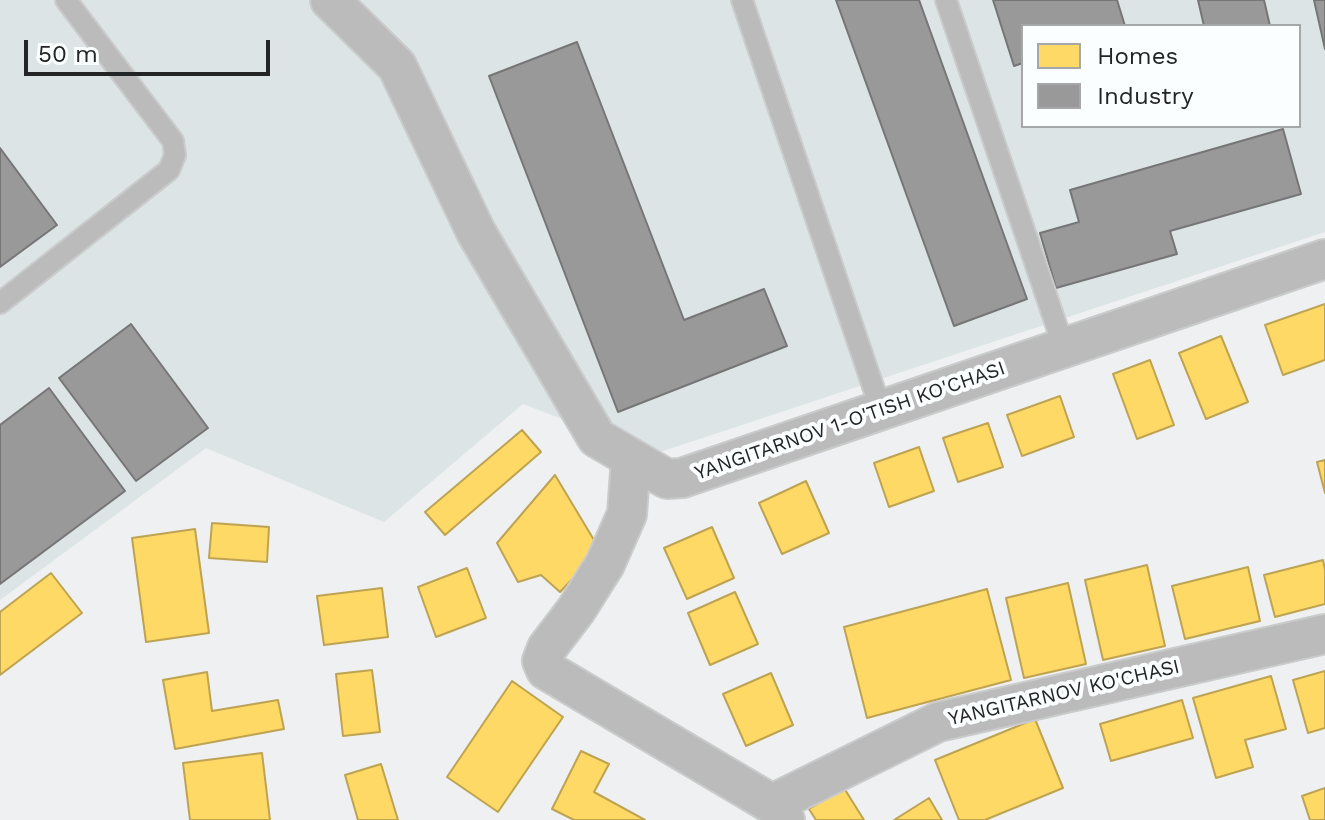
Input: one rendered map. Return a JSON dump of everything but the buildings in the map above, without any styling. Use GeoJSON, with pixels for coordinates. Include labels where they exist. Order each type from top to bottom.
{"type":"FeatureCollection","features":[{"type":"Feature","properties":{"kind":"street","name":"YANGITARNOV 1-O'TISH KO'CHASI"},"geometry":{"type":"LineString","coordinates":[[330,0],[397,66],[476,232],[597,438],[667,479],[682,478],[1325,259]]}},
{"type":"Feature","properties":{"kind":"street","name":"YANGITARNOV KO'CHASI"},"geometry":{"type":"LineString","coordinates":[[631,458],[627,514],[622,527],[605,564],[547,648],[542,661],[546,670],[779,812],[938,722],[1325,634]]}},
{"type":"Feature","properties":{"kind":"lane"},"geometry":{"type":"LineString","coordinates":[[0,303],[169,170],[175,155],[173,141],[66,0]]}},
{"type":"Feature","properties":{"kind":"lane"},"geometry":{"type":"LineString","coordinates":[[742,0],[881,410]]}},
{"type":"Feature","properties":{"kind":"lane"},"geometry":{"type":"LineString","coordinates":[[946,0],[1064,348]]}},
{"type":"Feature","properties":{"kind":"shaded area"},"geometry":{"type":"Polygon","coordinates":[[[0,0],[1325,0],[1325,232],[654,454],[523,404],[384,522],[206,448],[0,600],[0,0]]]}}]}
